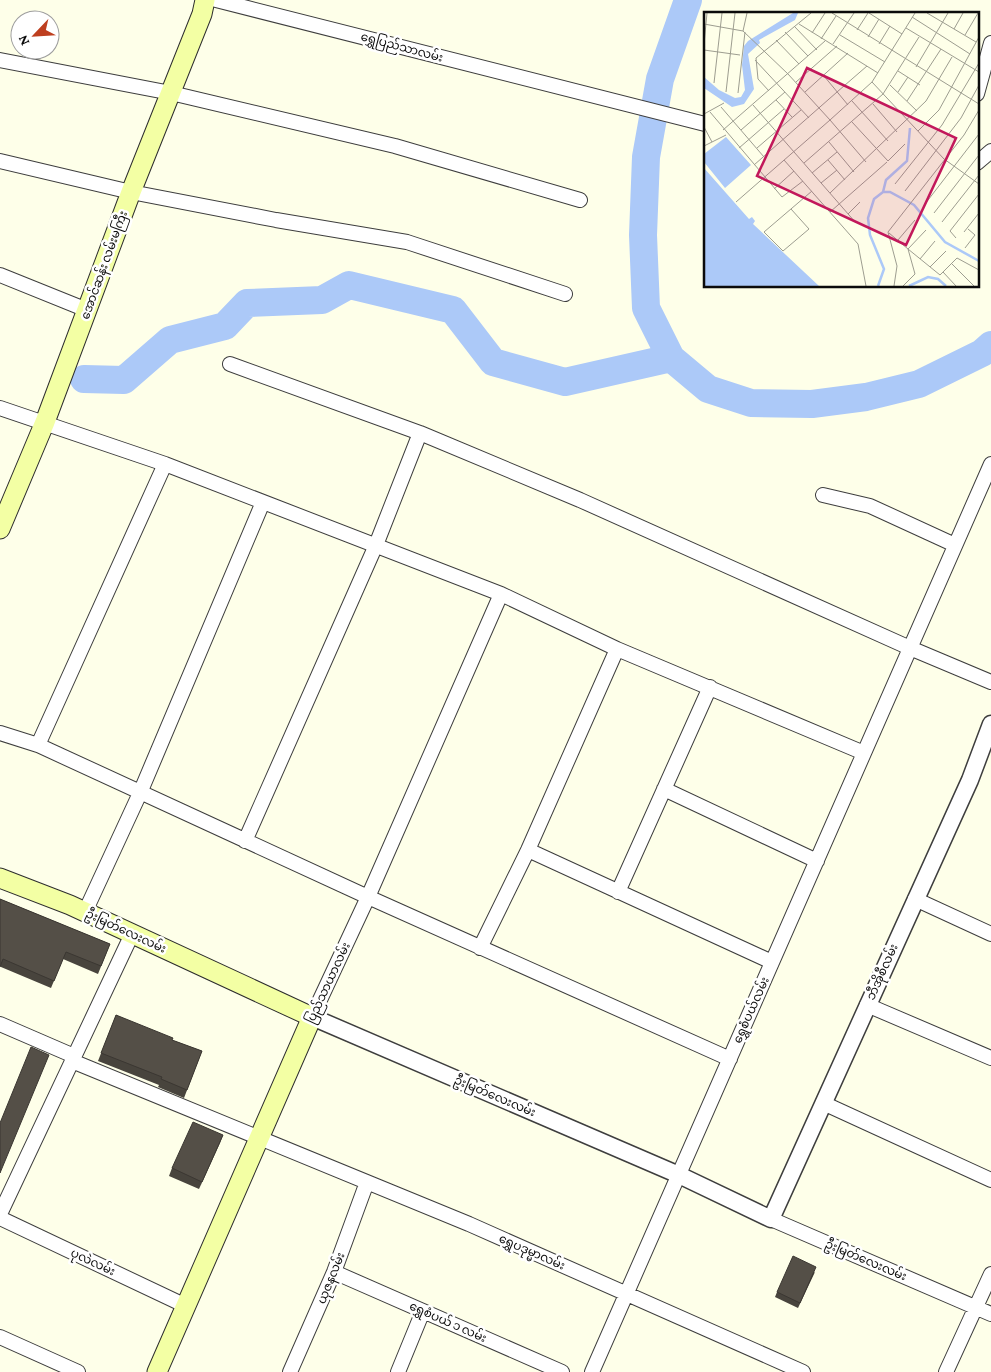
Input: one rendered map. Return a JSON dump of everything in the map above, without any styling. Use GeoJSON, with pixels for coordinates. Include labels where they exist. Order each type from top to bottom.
{"type":"FeatureCollection","features":[{"type":"Feature","properties":{"kind":"main road","name":"အောင်ဆန်း လမ်းမကြီး"},"geometry":{"type":"LineString","coordinates":[[0,529],[45,422],[131,192],[206,0]]}},
{"type":"Feature","properties":{"kind":"main road","name":"ဦးမြတ်လေးလမ်း"},"geometry":{"type":"LineString","coordinates":[[0,878],[85,912],[312,1017]]}},
{"type":"Feature","properties":{"kind":"main road","name":"ပြည်သာယာလမ်း"},"geometry":{"type":"LineString","coordinates":[[157,1372],[312,1017]]}},
{"type":"Feature","properties":{"kind":"street","name":"ရွှေပြည်သာလမ်း"},"geometry":{"type":"LineString","coordinates":[[216,0],[704,124]]}},
{"type":"Feature","properties":{"kind":"street"},"geometry":{"type":"LineString","coordinates":[[978,88],[980,75],[991,43]]}},
{"type":"Feature","properties":{"kind":"street"},"geometry":{"type":"LineString","coordinates":[[0,60],[171,93],[395,146],[580,200]]}},
{"type":"Feature","properties":{"kind":"street"},"geometry":{"type":"LineString","coordinates":[[978,162],[991,151]]}},
{"type":"Feature","properties":{"kind":"street"},"geometry":{"type":"LineString","coordinates":[[0,161],[131,192],[276,220],[406,242],[565,294]]}},
{"type":"Feature","properties":{"kind":"street"},"geometry":{"type":"LineString","coordinates":[[0,275],[87,310]]}},
{"type":"Feature","properties":{"kind":"street"},"geometry":{"type":"LineString","coordinates":[[230,364],[420,433],[580,500],[910,648],[991,682]]}},
{"type":"Feature","properties":{"kind":"street"},"geometry":{"type":"LineString","coordinates":[[0,408],[165,464],[501,594],[617,649],[864,753]]}},
{"type":"Feature","properties":{"kind":"street"},"geometry":{"type":"LineString","coordinates":[[245,841],[376,545],[420,433]]}},
{"type":"Feature","properties":{"kind":"street"},"geometry":{"type":"LineString","coordinates":[[38,745],[165,464]]}},
{"type":"Feature","properties":{"kind":"street","name":"ရွှေစံပယ်လမ်း"},"geometry":{"type":"LineString","coordinates":[[592,1372],[625,1293],[679,1175],[991,464]]}},
{"type":"Feature","properties":{"kind":"street"},"geometry":{"type":"LineString","coordinates":[[823,495],[870,506],[955,545]]}},
{"type":"Feature","properties":{"kind":"street"},"geometry":{"type":"LineString","coordinates":[[85,912],[140,792],[263,502]]}},
{"type":"Feature","properties":{"kind":"street","name":"ပြည်သာယာလမ်း"},"geometry":{"type":"LineString","coordinates":[[312,1017],[368,898],[501,594]]}},
{"type":"Feature","properties":{"kind":"street"},"geometry":{"type":"LineString","coordinates":[[480,948],[528,850],[617,649]]}},
{"type":"Feature","properties":{"kind":"street"},"geometry":{"type":"LineString","coordinates":[[618,892],[710,687]]}},
{"type":"Feature","properties":{"kind":"street","name":"ဘီအိုစီလမ်း"},"geometry":{"type":"LineString","coordinates":[[771,1219],[970,780],[991,724]]}},
{"type":"Feature","properties":{"kind":"street"},"geometry":{"type":"LineString","coordinates":[[0,733],[38,745],[368,898],[730,1059]]}},
{"type":"Feature","properties":{"kind":"street"},"geometry":{"type":"LineString","coordinates":[[664,789],[817,861]]}},
{"type":"Feature","properties":{"kind":"street"},"geometry":{"type":"LineString","coordinates":[[528,850],[772,962]]}},
{"type":"Feature","properties":{"kind":"street"},"geometry":{"type":"LineString","coordinates":[[915,899],[991,934]]}},
{"type":"Feature","properties":{"kind":"street"},"geometry":{"type":"LineString","coordinates":[[0,1216],[132,934]]}},
{"type":"Feature","properties":{"kind":"street"},"geometry":{"type":"LineString","coordinates":[[867,1005],[991,1058]]}},
{"type":"Feature","properties":{"kind":"street","name":"ဦးမြတ်လေးလမ်း"},"geometry":{"type":"LineString","coordinates":[[312,1017],[679,1175],[771,1219],[991,1314]]}},
{"type":"Feature","properties":{"kind":"street","name":"ရွှေပဒုမ္မာလမ်း"},"geometry":{"type":"LineString","coordinates":[[0,1024],[73,1059],[259,1138],[470,1224],[802,1372]]}},
{"type":"Feature","properties":{"kind":"street"},"geometry":{"type":"LineString","coordinates":[[823,1104],[991,1180]]}},
{"type":"Feature","properties":{"kind":"street","name":"ယုဇနလမ်း"},"geometry":{"type":"LineString","coordinates":[[290,1372],[334,1272],[367,1182]]}},
{"type":"Feature","properties":{"kind":"street","name":"ပုလဲလမ်း"},"geometry":{"type":"LineString","coordinates":[[0,1216],[186,1306]]}},
{"type":"Feature","properties":{"kind":"street","name":"ရွှေစံပယ် ၁ လမ်း"},"geometry":{"type":"LineString","coordinates":[[334,1272],[562,1372]]}},
{"type":"Feature","properties":{"kind":"street"},"geometry":{"type":"LineString","coordinates":[[946,1372],[991,1274]]}},
{"type":"Feature","properties":{"kind":"street"},"geometry":{"type":"LineString","coordinates":[[398,1372],[423,1311]]}},
{"type":"Feature","properties":{"kind":"street"},"geometry":{"type":"LineString","coordinates":[[0,1337],[78,1372]]}},
{"type":"Feature","properties":{"kind":"building"},"geometry":{"type":"Polygon","coordinates":[[[0,899],[110,944],[101,966],[66,952],[54,981],[3,959],[0,967],[0,899]]]}},
{"type":"Feature","properties":{"kind":"building"},"geometry":{"type":"Polygon","coordinates":[[[116,1015],[202,1051],[187,1090],[161,1079],[162,1077],[101,1053],[116,1015]]]}},
{"type":"Feature","properties":{"kind":"building"},"geometry":{"type":"Polygon","coordinates":[[[31,1047],[49,1055],[0,1173],[0,1123],[31,1047]]]}},
{"type":"Feature","properties":{"kind":"building"},"geometry":{"type":"Polygon","coordinates":[[[193,1122],[223,1135],[202,1182],[172,1168],[193,1122]]]}},
{"type":"Feature","properties":{"kind":"building"},"geometry":{"type":"Polygon","coordinates":[[[793,1256],[816,1267],[800,1303],[777,1292],[793,1256]]]}},
{"type":"Feature","properties":{"kind":"waterway"},"geometry":{"type":"LineString","coordinates":[[688,0],[660,79],[646,157],[643,235],[646,308],[671,358],[708,389],[751,403],[812,404],[866,397],[919,384],[982,353],[991,345]]}},
{"type":"Feature","properties":{"kind":"waterway"},"geometry":{"type":"LineString","coordinates":[[84,379],[124,380],[170,340],[225,326],[247,303],[322,300],[349,285],[453,310],[493,362],[565,382],[671,358]]}}]}
